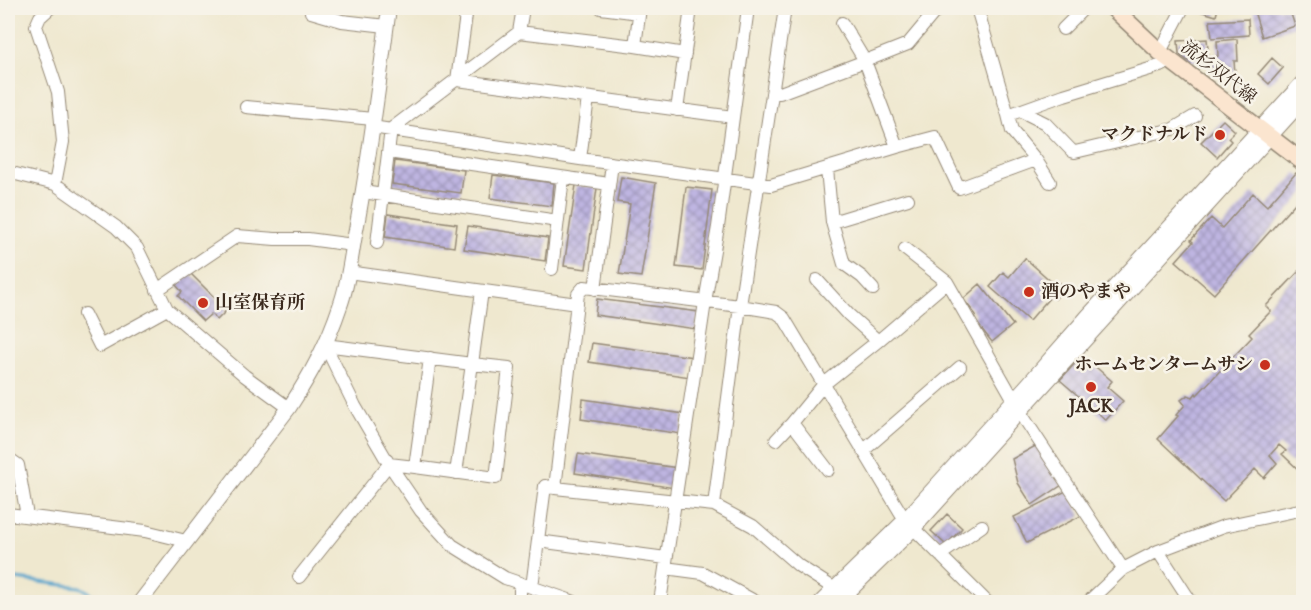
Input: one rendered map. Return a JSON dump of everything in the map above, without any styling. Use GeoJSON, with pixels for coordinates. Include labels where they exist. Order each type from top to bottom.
{"type":"FeatureCollection","features":[{"type":"Feature","properties":{"kind":"main road","name":"流杉双代線"},"geometry":{"type":"LineString","coordinates":[[1113,8],[1164,56],[1304,163]]}},
{"type":"Feature","properties":{"kind":"street"},"geometry":{"type":"LineString","coordinates":[[50,8],[40,17],[36,26],[58,92],[63,142],[55,184]]}},
{"type":"Feature","properties":{"kind":"street"},"geometry":{"type":"LineString","coordinates":[[140,603],[289,408],[326,345],[341,304],[363,192],[389,8]]}},
{"type":"Feature","properties":{"kind":"street"},"geometry":{"type":"LineString","coordinates":[[457,80],[467,8]]}},
{"type":"Feature","properties":{"kind":"street"},"geometry":{"type":"LineString","coordinates":[[376,243],[391,129],[519,32],[523,8]]}},
{"type":"Feature","properties":{"kind":"street"},"geometry":{"type":"LineString","coordinates":[[602,8],[640,10],[635,46]]}},
{"type":"Feature","properties":{"kind":"street"},"geometry":{"type":"LineString","coordinates":[[677,110],[691,8]]}},
{"type":"Feature","properties":{"kind":"street"},"geometry":{"type":"LineString","coordinates":[[660,603],[718,227],[748,8]]}},
{"type":"Feature","properties":{"kind":"street"},"geometry":{"type":"LineString","coordinates":[[714,506],[785,8]]}},
{"type":"Feature","properties":{"kind":"street"},"geometry":{"type":"LineString","coordinates":[[772,93],[780,93],[908,44],[938,8]]}},
{"type":"Feature","properties":{"kind":"street"},"geometry":{"type":"LineString","coordinates":[[977,8],[1012,131],[1036,160],[1050,182]]}},
{"type":"Feature","properties":{"kind":"street"},"geometry":{"type":"LineString","coordinates":[[1063,29],[1084,8]]}},
{"type":"Feature","properties":{"kind":"street"},"geometry":{"type":"LineString","coordinates":[[1008,116],[1064,94],[1163,65],[1164,56],[1183,8]]}},
{"type":"Feature","properties":{"kind":"street"},"geometry":{"type":"LineString","coordinates":[[311,12],[342,21],[386,26]]}},
{"type":"Feature","properties":{"kind":"street"},"geometry":{"type":"LineString","coordinates":[[842,23],[865,61],[897,147]]}},
{"type":"Feature","properties":{"kind":"street"},"geometry":{"type":"LineString","coordinates":[[519,32],[685,54]]}},
{"type":"Feature","properties":{"kind":"street"},"geometry":{"type":"LineString","coordinates":[[457,80],[733,117]]}},
{"type":"Feature","properties":{"kind":"street"},"geometry":{"type":"LineString","coordinates":[[1264,133],[1304,81]]}},
{"type":"Feature","properties":{"kind":"street"},"geometry":{"type":"LineString","coordinates":[[580,159],[588,98]]}},
{"type":"Feature","properties":{"kind":"street"},"geometry":{"type":"LineString","coordinates":[[821,603],[836,596],[909,524],[1017,406],[1086,318],[1264,133],[1304,99]]}},
{"type":"Feature","properties":{"kind":"street"},"geometry":{"type":"LineString","coordinates":[[246,107],[373,123],[391,129],[612,164],[771,185],[935,137],[959,188],[1036,160]]}},
{"type":"Feature","properties":{"kind":"street"},"geometry":{"type":"LineString","coordinates":[[1021,111],[1045,123],[1075,152],[1173,129],[1195,116]]}},
{"type":"Feature","properties":{"kind":"street"},"geometry":{"type":"LineString","coordinates":[[388,152],[609,184]]}},
{"type":"Feature","properties":{"kind":"street"},"geometry":{"type":"LineString","coordinates":[[595,289],[612,164]]}},
{"type":"Feature","properties":{"kind":"street"},"geometry":{"type":"LineString","coordinates":[[827,169],[832,222],[844,264],[862,277],[873,289]]}},
{"type":"Feature","properties":{"kind":"street"},"geometry":{"type":"LineString","coordinates":[[8,172],[55,184],[116,227],[137,248],[167,309],[245,376],[289,408]]}},
{"type":"Feature","properties":{"kind":"street"},"geometry":{"type":"LineString","coordinates":[[552,269],[563,177]]}},
{"type":"Feature","properties":{"kind":"street"},"geometry":{"type":"LineString","coordinates":[[363,192],[558,221]]}},
{"type":"Feature","properties":{"kind":"street"},"geometry":{"type":"LineString","coordinates":[[832,222],[908,200]]}},
{"type":"Feature","properties":{"kind":"street"},"geometry":{"type":"LineString","coordinates":[[158,290],[237,236],[308,239],[353,245]]}},
{"type":"Feature","properties":{"kind":"street"},"geometry":{"type":"LineString","coordinates":[[905,249],[946,282],[1017,406],[1123,569]]}},
{"type":"Feature","properties":{"kind":"street"},"geometry":{"type":"LineString","coordinates":[[348,272],[577,304]]}},
{"type":"Feature","properties":{"kind":"street"},"geometry":{"type":"LineString","coordinates":[[817,280],[849,315],[878,341]]}},
{"type":"Feature","properties":{"kind":"street"},"geometry":{"type":"LineString","coordinates":[[776,440],[824,384],[946,282]]}},
{"type":"Feature","properties":{"kind":"street"},"geometry":{"type":"LineString","coordinates":[[555,488],[578,294],[584,287],[776,312],[784,318],[909,524],[987,603]]}},
{"type":"Feature","properties":{"kind":"street"},"geometry":{"type":"LineString","coordinates":[[456,473],[482,291]]}},
{"type":"Feature","properties":{"kind":"street"},"geometry":{"type":"LineString","coordinates":[[84,314],[100,346],[167,309]]}},
{"type":"Feature","properties":{"kind":"street"},"geometry":{"type":"LineString","coordinates":[[326,345],[509,368],[496,478],[389,464]]}},
{"type":"Feature","properties":{"kind":"street"},"geometry":{"type":"LineString","coordinates":[[326,345],[355,406],[389,464],[421,511],[452,545],[505,578],[574,603]]}},
{"type":"Feature","properties":{"kind":"street"},"geometry":{"type":"LineString","coordinates":[[415,467],[430,358]]}},
{"type":"Feature","properties":{"kind":"street"},"geometry":{"type":"LineString","coordinates":[[863,451],[960,367]]}},
{"type":"Feature","properties":{"kind":"street"},"geometry":{"type":"LineString","coordinates":[[792,423],[828,470]]}},
{"type":"Feature","properties":{"kind":"street"},"geometry":{"type":"LineString","coordinates":[[8,458],[18,465],[27,516]]}},
{"type":"Feature","properties":{"kind":"street"},"geometry":{"type":"LineString","coordinates":[[299,577],[389,464]]}},
{"type":"Feature","properties":{"kind":"street"},"geometry":{"type":"LineString","coordinates":[[520,603],[538,541],[545,486],[714,506],[753,526],[836,596]]}},
{"type":"Feature","properties":{"kind":"street"},"geometry":{"type":"LineString","coordinates":[[1089,603],[1123,569],[1158,551],[1224,526],[1304,509]]}},
{"type":"Feature","properties":{"kind":"street"},"geometry":{"type":"LineString","coordinates":[[8,514],[145,531],[186,541]]}},
{"type":"Feature","properties":{"kind":"street"},"geometry":{"type":"LineString","coordinates":[[940,555],[981,526]]}},
{"type":"Feature","properties":{"kind":"street"},"geometry":{"type":"LineString","coordinates":[[538,541],[666,563],[704,573],[756,603]]}},
{"type":"Feature","properties":{"kind":"street"},"geometry":{"type":"LineString","coordinates":[[1158,551],[1191,603]]}},
{"type":"Feature","properties":{"kind":"building"},"geometry":{"type":"Polygon","coordinates":[[[1190,8],[1218,8],[1216,16],[1190,8]]]}},
{"type":"Feature","properties":{"kind":"building"},"geometry":{"type":"Polygon","coordinates":[[[1253,8],[1289,8],[1295,26],[1262,37],[1253,8]]]}},
{"type":"Feature","properties":{"kind":"building"},"geometry":{"type":"Polygon","coordinates":[[[1248,19],[1249,35],[1212,38],[1210,21],[1248,19]]]}},
{"type":"Feature","properties":{"kind":"building"},"geometry":{"type":"Polygon","coordinates":[[[1207,39],[1209,59],[1188,61],[1179,54],[1178,41],[1207,39]]]}},
{"type":"Feature","properties":{"kind":"building"},"geometry":{"type":"Polygon","coordinates":[[[1237,39],[1238,61],[1234,61],[1235,73],[1229,73],[1225,68],[1211,69],[1210,57],[1218,56],[1217,41],[1237,39]]]}},
{"type":"Feature","properties":{"kind":"building"},"geometry":{"type":"Polygon","coordinates":[[[1272,58],[1283,68],[1269,84],[1258,74],[1272,58]]]}},
{"type":"Feature","properties":{"kind":"building","name":"マクドナルド"},"geometry":{"type":"Polygon","coordinates":[[[1223,120],[1235,131],[1228,138],[1231,141],[1217,157],[1201,142],[1223,120]]]}},
{"type":"Feature","properties":{"kind":"building"},"geometry":{"type":"Polygon","coordinates":[[[395,161],[464,170],[461,193],[392,184],[395,161]]]}},
{"type":"Feature","properties":{"kind":"building"},"geometry":{"type":"Polygon","coordinates":[[[1296,173],[1304,179],[1304,193],[1214,294],[1176,261],[1211,218],[1222,228],[1253,193],[1267,206],[1296,173]]]}},
{"type":"Feature","properties":{"kind":"building"},"geometry":{"type":"Polygon","coordinates":[[[493,175],[554,183],[552,206],[490,198],[493,175]]]}},
{"type":"Feature","properties":{"kind":"building"},"geometry":{"type":"Polygon","coordinates":[[[621,177],[656,183],[641,277],[619,274],[630,204],[617,202],[621,177]]]}},
{"type":"Feature","properties":{"kind":"building"},"geometry":{"type":"Polygon","coordinates":[[[576,185],[597,188],[586,269],[564,266],[576,185]]]}},
{"type":"Feature","properties":{"kind":"building"},"geometry":{"type":"Polygon","coordinates":[[[686,187],[712,190],[702,270],[676,267],[686,187]]]}},
{"type":"Feature","properties":{"kind":"building"},"geometry":{"type":"Polygon","coordinates":[[[388,214],[457,224],[454,247],[385,237],[388,214]]]}},
{"type":"Feature","properties":{"kind":"building"},"geometry":{"type":"Polygon","coordinates":[[[468,226],[548,238],[545,261],[464,249],[468,226]]]}},
{"type":"Feature","properties":{"kind":"building","name":"酒のやまや"},"geometry":{"type":"Polygon","coordinates":[[[1025,258],[1054,284],[1057,281],[1065,288],[1055,299],[1051,296],[1029,321],[990,287],[1003,272],[1009,277],[1025,258]]]}},
{"type":"Feature","properties":{"kind":"building","name":"ホームセンタームサシ"},"geometry":{"type":"Polygon","coordinates":[[[1304,266],[1304,485],[1298,481],[1303,474],[1282,454],[1286,451],[1279,445],[1270,455],[1277,463],[1264,478],[1255,469],[1224,501],[1158,439],[1185,405],[1181,400],[1188,395],[1193,397],[1196,393],[1197,395],[1252,337],[1249,334],[1271,311],[1266,306],[1304,266]]]}},
{"type":"Feature","properties":{"kind":"building","name":"山室保育所"},"geometry":{"type":"Polygon","coordinates":[[[189,272],[227,310],[217,320],[211,314],[203,321],[178,296],[182,292],[176,285],[189,272]]]}},
{"type":"Feature","properties":{"kind":"building"},"geometry":{"type":"Polygon","coordinates":[[[980,284],[1013,325],[992,342],[973,318],[976,315],[963,299],[980,284]]]}},
{"type":"Feature","properties":{"kind":"building"},"geometry":{"type":"Polygon","coordinates":[[[597,299],[699,312],[696,329],[595,315],[597,299]]]}},
{"type":"Feature","properties":{"kind":"building"},"geometry":{"type":"Polygon","coordinates":[[[592,343],[693,357],[690,377],[589,362],[592,343]]]}},
{"type":"Feature","properties":{"kind":"building"},"geometry":{"type":"Polygon","coordinates":[[[1078,360],[1086,367],[1090,362],[1112,381],[1107,387],[1123,401],[1106,420],[1060,380],[1078,360]]]}},
{"type":"Feature","properties":{"kind":"building"},"geometry":{"type":"Polygon","coordinates":[[[583,399],[684,414],[681,434],[581,419],[583,399]]]}},
{"type":"Feature","properties":{"kind":"building"},"geometry":{"type":"Polygon","coordinates":[[[1039,444],[1062,485],[1032,505],[1018,483],[1012,459],[1039,444]]]}},
{"type":"Feature","properties":{"kind":"building"},"geometry":{"type":"Polygon","coordinates":[[[578,454],[678,468],[675,488],[575,473],[578,454]]]}},
{"type":"Feature","properties":{"kind":"building"},"geometry":{"type":"Polygon","coordinates":[[[1068,490],[1081,516],[1027,543],[1014,517],[1068,490]]]}},
{"type":"Feature","properties":{"kind":"building"},"geometry":{"type":"Polygon","coordinates":[[[947,514],[962,528],[946,545],[931,531],[947,514]]]}},
{"type":"Feature","properties":{"kind":"waterway"},"geometry":{"type":"LineString","coordinates":[[8,578],[80,587],[99,602]]}},
{"type":"Feature","properties":{"kind":"place","name":"マクドナルド"},"geometry":{"type":"Point","coordinates":[1220,135]}},
{"type":"Feature","properties":{"kind":"place","name":"酒のやまや"},"geometry":{"type":"Point","coordinates":[1029,292]}},
{"type":"Feature","properties":{"kind":"place","name":"山室保育所"},"geometry":{"type":"Point","coordinates":[203,303]}},
{"type":"Feature","properties":{"kind":"place","name":"ホームセンタームサシ"},"geometry":{"type":"Point","coordinates":[1265,365]}},
{"type":"Feature","properties":{"kind":"place","name":"JACK"},"geometry":{"type":"Point","coordinates":[1091,387]}}]}
